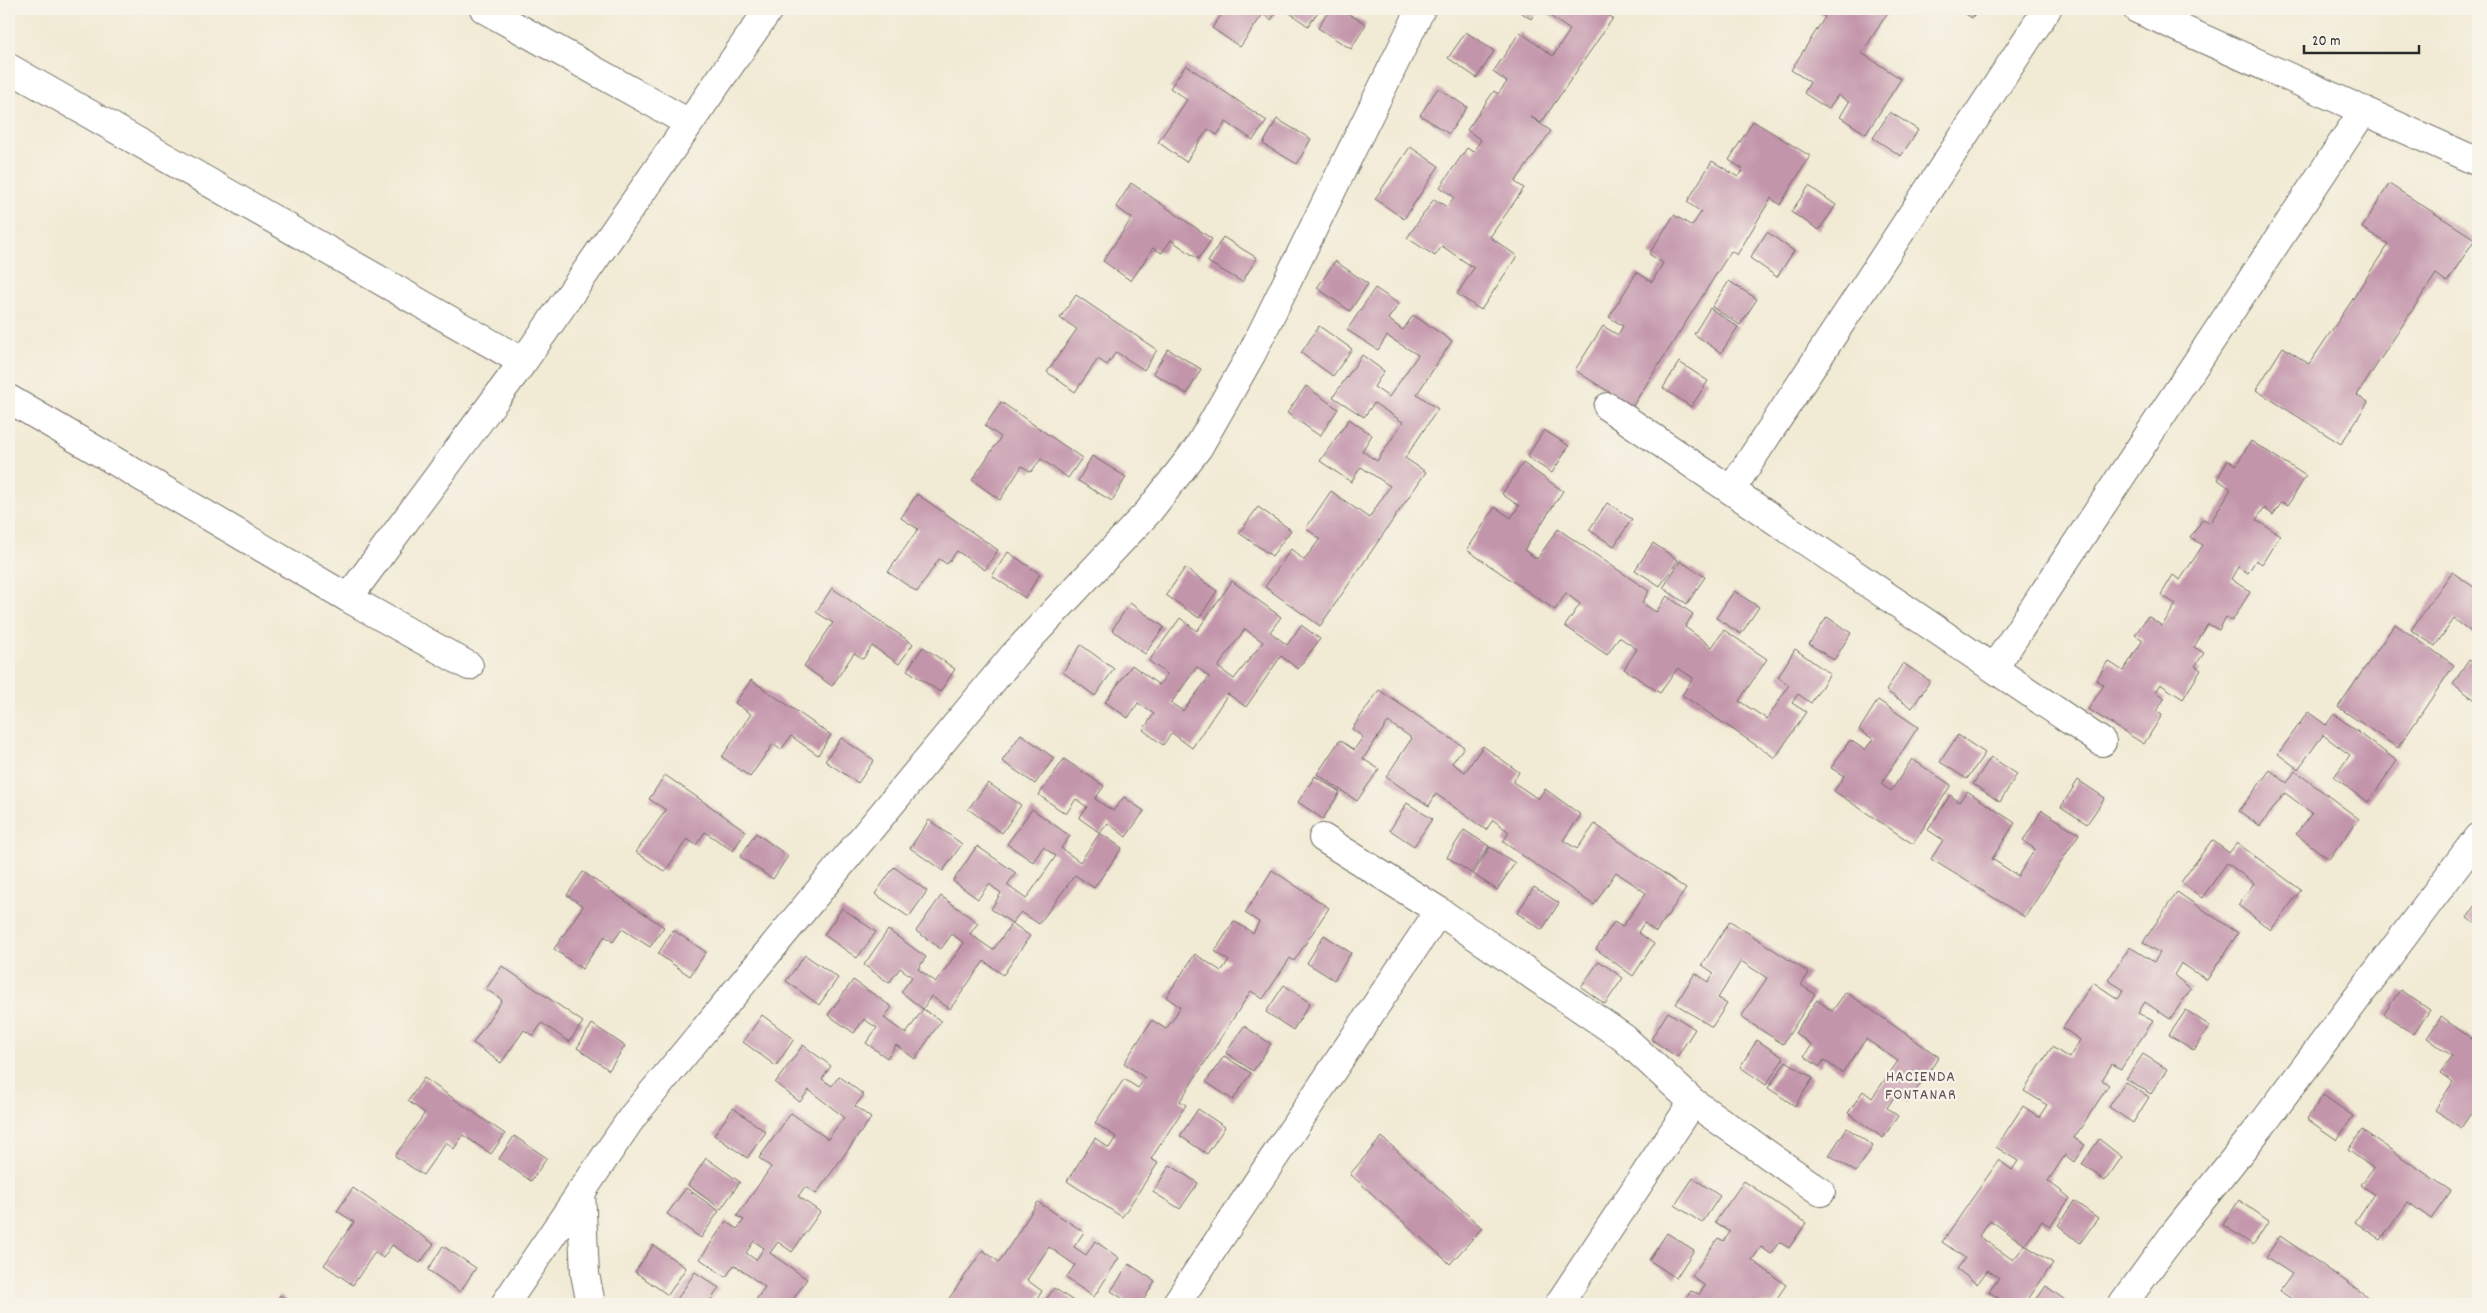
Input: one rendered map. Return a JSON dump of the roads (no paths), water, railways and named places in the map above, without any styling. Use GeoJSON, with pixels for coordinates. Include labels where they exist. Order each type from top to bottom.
{"type":"FeatureCollection","features":[{"type":"Feature","properties":{"kind":"street"},"geometry":{"type":"LineString","coordinates":[[484,9],[689,123]]}},
{"type":"Feature","properties":{"kind":"street"},"geometry":{"type":"LineString","coordinates":[[348,598],[523,362],[769,9]]}},
{"type":"Feature","properties":{"kind":"street"},"geometry":{"type":"LineString","coordinates":[[505,1304],[633,1116],[1006,663],[1149,511],[1198,448],[1252,353],[1421,9]]}},
{"type":"Feature","properties":{"kind":"street"},"geometry":{"type":"LineString","coordinates":[[1731,490],[2047,9]]}},
{"type":"Feature","properties":{"kind":"street"},"geometry":{"type":"LineString","coordinates":[[2136,9],[2478,162]]}},
{"type":"Feature","properties":{"kind":"street"},"geometry":{"type":"LineString","coordinates":[[9,68],[523,362]]}},
{"type":"Feature","properties":{"kind":"street"},"geometry":{"type":"LineString","coordinates":[[1994,668],[2364,110]]}},
{"type":"Feature","properties":{"kind":"street"},"geometry":{"type":"LineString","coordinates":[[9,398],[348,598],[469,666]]}},
{"type":"Feature","properties":{"kind":"street"},"geometry":{"type":"LineString","coordinates":[[1608,407],[2102,742]]}},
{"type":"Feature","properties":{"kind":"street"},"geometry":{"type":"LineString","coordinates":[[2123,1304],[2174,1234],[2264,1122],[2478,837]]}},
{"type":"Feature","properties":{"kind":"street"},"geometry":{"type":"LineString","coordinates":[[1323,838],[1439,911],[1624,1038],[1693,1102],[1821,1192]]}},
{"type":"Feature","properties":{"kind":"street"},"geometry":{"type":"LineString","coordinates":[[1176,1304],[1439,911]]}},
{"type":"Feature","properties":{"kind":"street"},"geometry":{"type":"LineString","coordinates":[[1559,1304],[1693,1102]]}},
{"type":"Feature","properties":{"kind":"street"},"geometry":{"type":"LineString","coordinates":[[581,1191],[585,1274],[592,1304]]}},
{"type":"Feature","properties":{"kind":"district","name":"HACIENDA FONTANAR"},"geometry":{"type":"Point","coordinates":[1921,1084]}}]}
